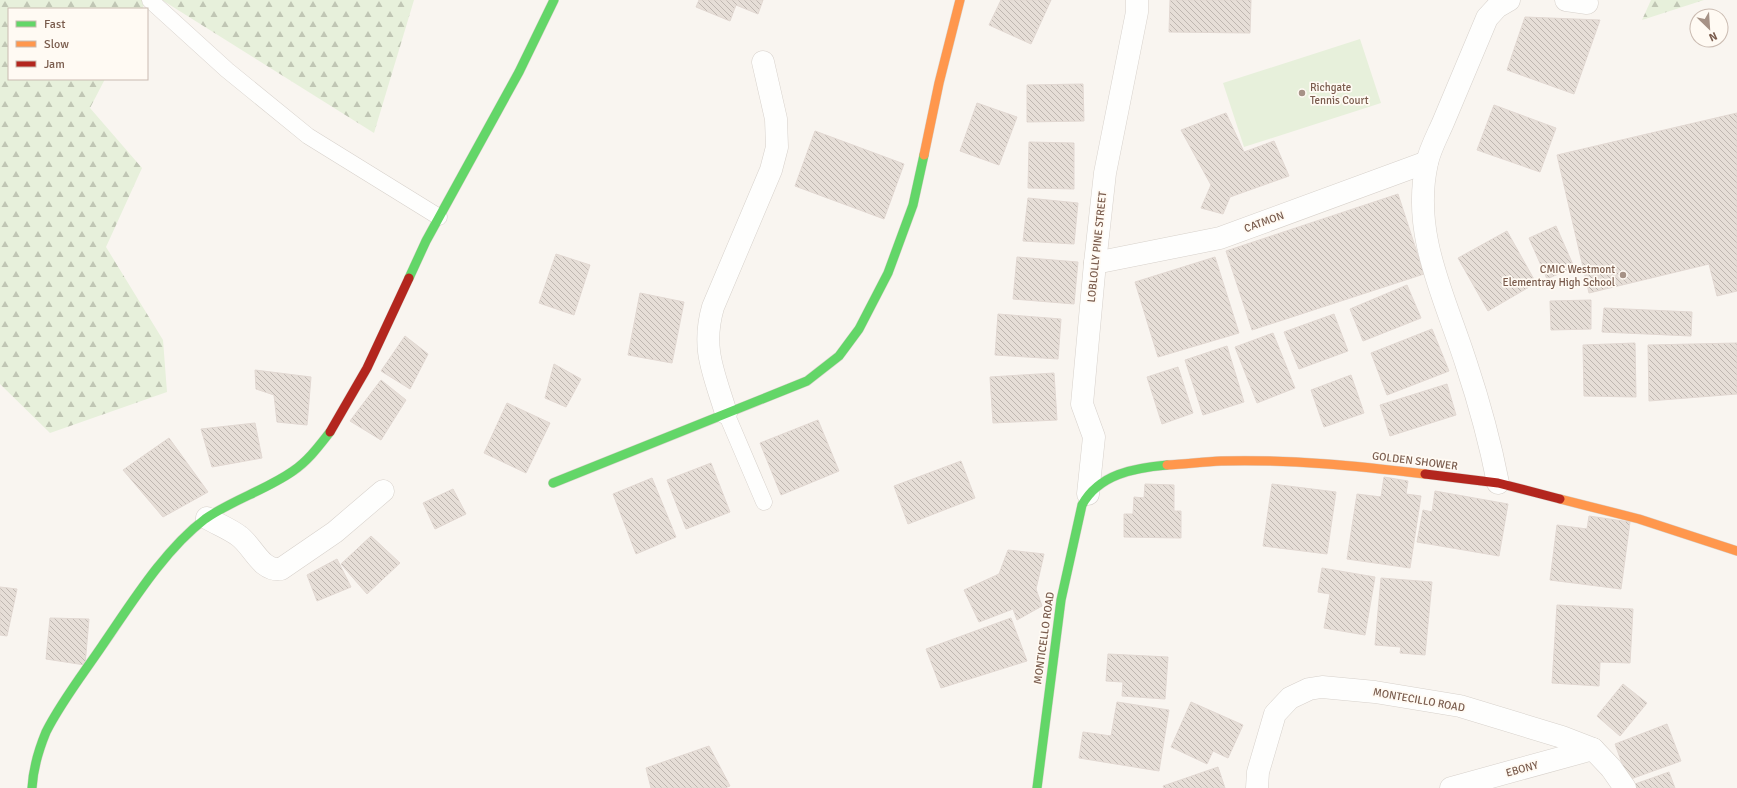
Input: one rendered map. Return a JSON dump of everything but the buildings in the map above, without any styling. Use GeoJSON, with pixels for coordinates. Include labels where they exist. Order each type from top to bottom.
{"type":"FeatureCollection","features":[{"type":"Feature","properties":{"kind":"street"},"geometry":{"type":"LineString","coordinates":[[32,788],[33,775],[46,733],[68,695],[146,583],[190,531],[207,518],[293,471],[315,452],[334,427],[367,368],[439,217],[519,72],[554,0]]}},
{"type":"Feature","properties":{"kind":"street"},"geometry":{"type":"LineString","coordinates":[[553,483],[807,381],[839,356],[859,329],[888,273],[913,205],[939,83],[960,0]]}},
{"type":"Feature","properties":{"kind":"street","name":"LOBLOLLY PINE STREET"},"geometry":{"type":"LineString","coordinates":[[1088,494],[1094,437],[1082,404],[1095,263],[1105,173],[1137,12],[1137,0]]}},
{"type":"Feature","properties":{"kind":"street"},"geometry":{"type":"LineString","coordinates":[[1498,483],[1492,450],[1467,364],[1431,262],[1425,237],[1422,211],[1422,189],[1427,162],[1487,18],[1497,7],[1509,0]]}},
{"type":"Feature","properties":{"kind":"street"},"geometry":{"type":"LineString","coordinates":[[726,413],[710,361],[707,341],[708,324],[713,308],[771,170],[777,147],[776,119],[763,62]]}},
{"type":"Feature","properties":{"kind":"street","name":"CATMON"},"geometry":{"type":"LineString","coordinates":[[1095,263],[1220,238],[1427,162]]}},
{"type":"Feature","properties":{"kind":"street","name":"GOLDEN SHOWER"},"geometry":{"type":"LineString","coordinates":[[1088,494],[1105,480],[1131,471],[1145,468],[1221,461],[1296,462],[1372,468],[1498,483],[1639,519],[1737,551]]}},
{"type":"Feature","properties":{"kind":"street"},"geometry":{"type":"LineString","coordinates":[[207,518],[240,536],[268,567],[274,570],[281,569],[335,532],[383,490]]}},
{"type":"Feature","properties":{"kind":"street","name":"MONTICELLO ROAD"},"geometry":{"type":"LineString","coordinates":[[1037,788],[1061,600],[1078,518],[1082,504],[1088,494]]}},
{"type":"Feature","properties":{"kind":"street","name":"MONTECILLO ROAD"},"geometry":{"type":"LineString","coordinates":[[1257,788],[1258,772],[1275,714],[1290,698],[1309,689],[1322,687],[1368,691],[1460,706],[1562,737],[1593,749],[1611,768],[1625,788]]}},
{"type":"Feature","properties":{"kind":"street","name":"EBONY"},"geometry":{"type":"LineString","coordinates":[[1451,788],[1593,749]]}},
{"type":"Feature","properties":{"kind":"lane"},"geometry":{"type":"LineString","coordinates":[[150,0],[227,70],[308,136],[439,217]]}},
{"type":"Feature","properties":{"kind":"lane"},"geometry":{"type":"LineString","coordinates":[[726,413],[764,502]]}},
{"type":"Feature","properties":{"kind":"green space"},"geometry":{"type":"Polygon","coordinates":[[[0,0],[147,0],[143,8],[8,8],[8,80],[104,80],[90,108],[142,168],[106,247],[163,340],[167,392],[50,433],[0,384],[0,0]]]}},
{"type":"Feature","properties":{"kind":"green space"},"geometry":{"type":"Polygon","coordinates":[[[162,0],[414,0],[374,133],[162,0]]]}},
{"type":"Feature","properties":{"kind":"green space"},"geometry":{"type":"Polygon","coordinates":[[[1651,0],[1704,0],[1642,20],[1651,0]]]}},
{"type":"Feature","properties":{"kind":"green space","name":"Richgate Tennis Court"},"geometry":{"type":"Polygon","coordinates":[[[1360,39],[1381,103],[1244,147],[1223,83],[1360,39]]]}},
{"type":"Feature","properties":{"kind":"traffic: fast"},"geometry":{"type":"LineString","coordinates":[[409,278],[426,241],[519,72],[554,0]]}},
{"type":"Feature","properties":{"kind":"traffic: fast"},"geometry":{"type":"LineString","coordinates":[[553,483],[807,381],[839,356],[859,329],[888,273],[913,205],[924,155]]}},
{"type":"Feature","properties":{"kind":"traffic: fast"},"geometry":{"type":"LineString","coordinates":[[32,788],[39,752],[46,732],[58,710],[149,578],[162,562],[190,532],[215,512],[283,478],[304,463],[330,432]]}},
{"type":"Feature","properties":{"kind":"traffic: fast"},"geometry":{"type":"LineString","coordinates":[[1037,788],[1061,600],[1082,505],[1098,486],[1118,474],[1142,468],[1167,465]]}},
{"type":"Feature","properties":{"kind":"traffic: slow"},"geometry":{"type":"LineString","coordinates":[[924,155],[939,83],[960,0]]}},
{"type":"Feature","properties":{"kind":"traffic: slow"},"geometry":{"type":"LineString","coordinates":[[1167,465],[1221,461],[1272,461],[1349,466],[1425,474]]}},
{"type":"Feature","properties":{"kind":"traffic: slow"},"geometry":{"type":"LineString","coordinates":[[1560,499],[1639,519],[1737,551]]}},
{"type":"Feature","properties":{"kind":"traffic: jam"},"geometry":{"type":"LineString","coordinates":[[330,432],[367,368],[409,278]]}},
{"type":"Feature","properties":{"kind":"traffic: jam"},"geometry":{"type":"LineString","coordinates":[[1425,474],[1498,483],[1560,499]]}},
{"type":"Feature","properties":{"kind":"place","name":"Richgate Tennis Court"},"geometry":{"type":"Point","coordinates":[1302,93]}},
{"type":"Feature","properties":{"kind":"place","name":"CMIC Westmont Elementray High School"},"geometry":{"type":"Point","coordinates":[1623,275]}}]}
